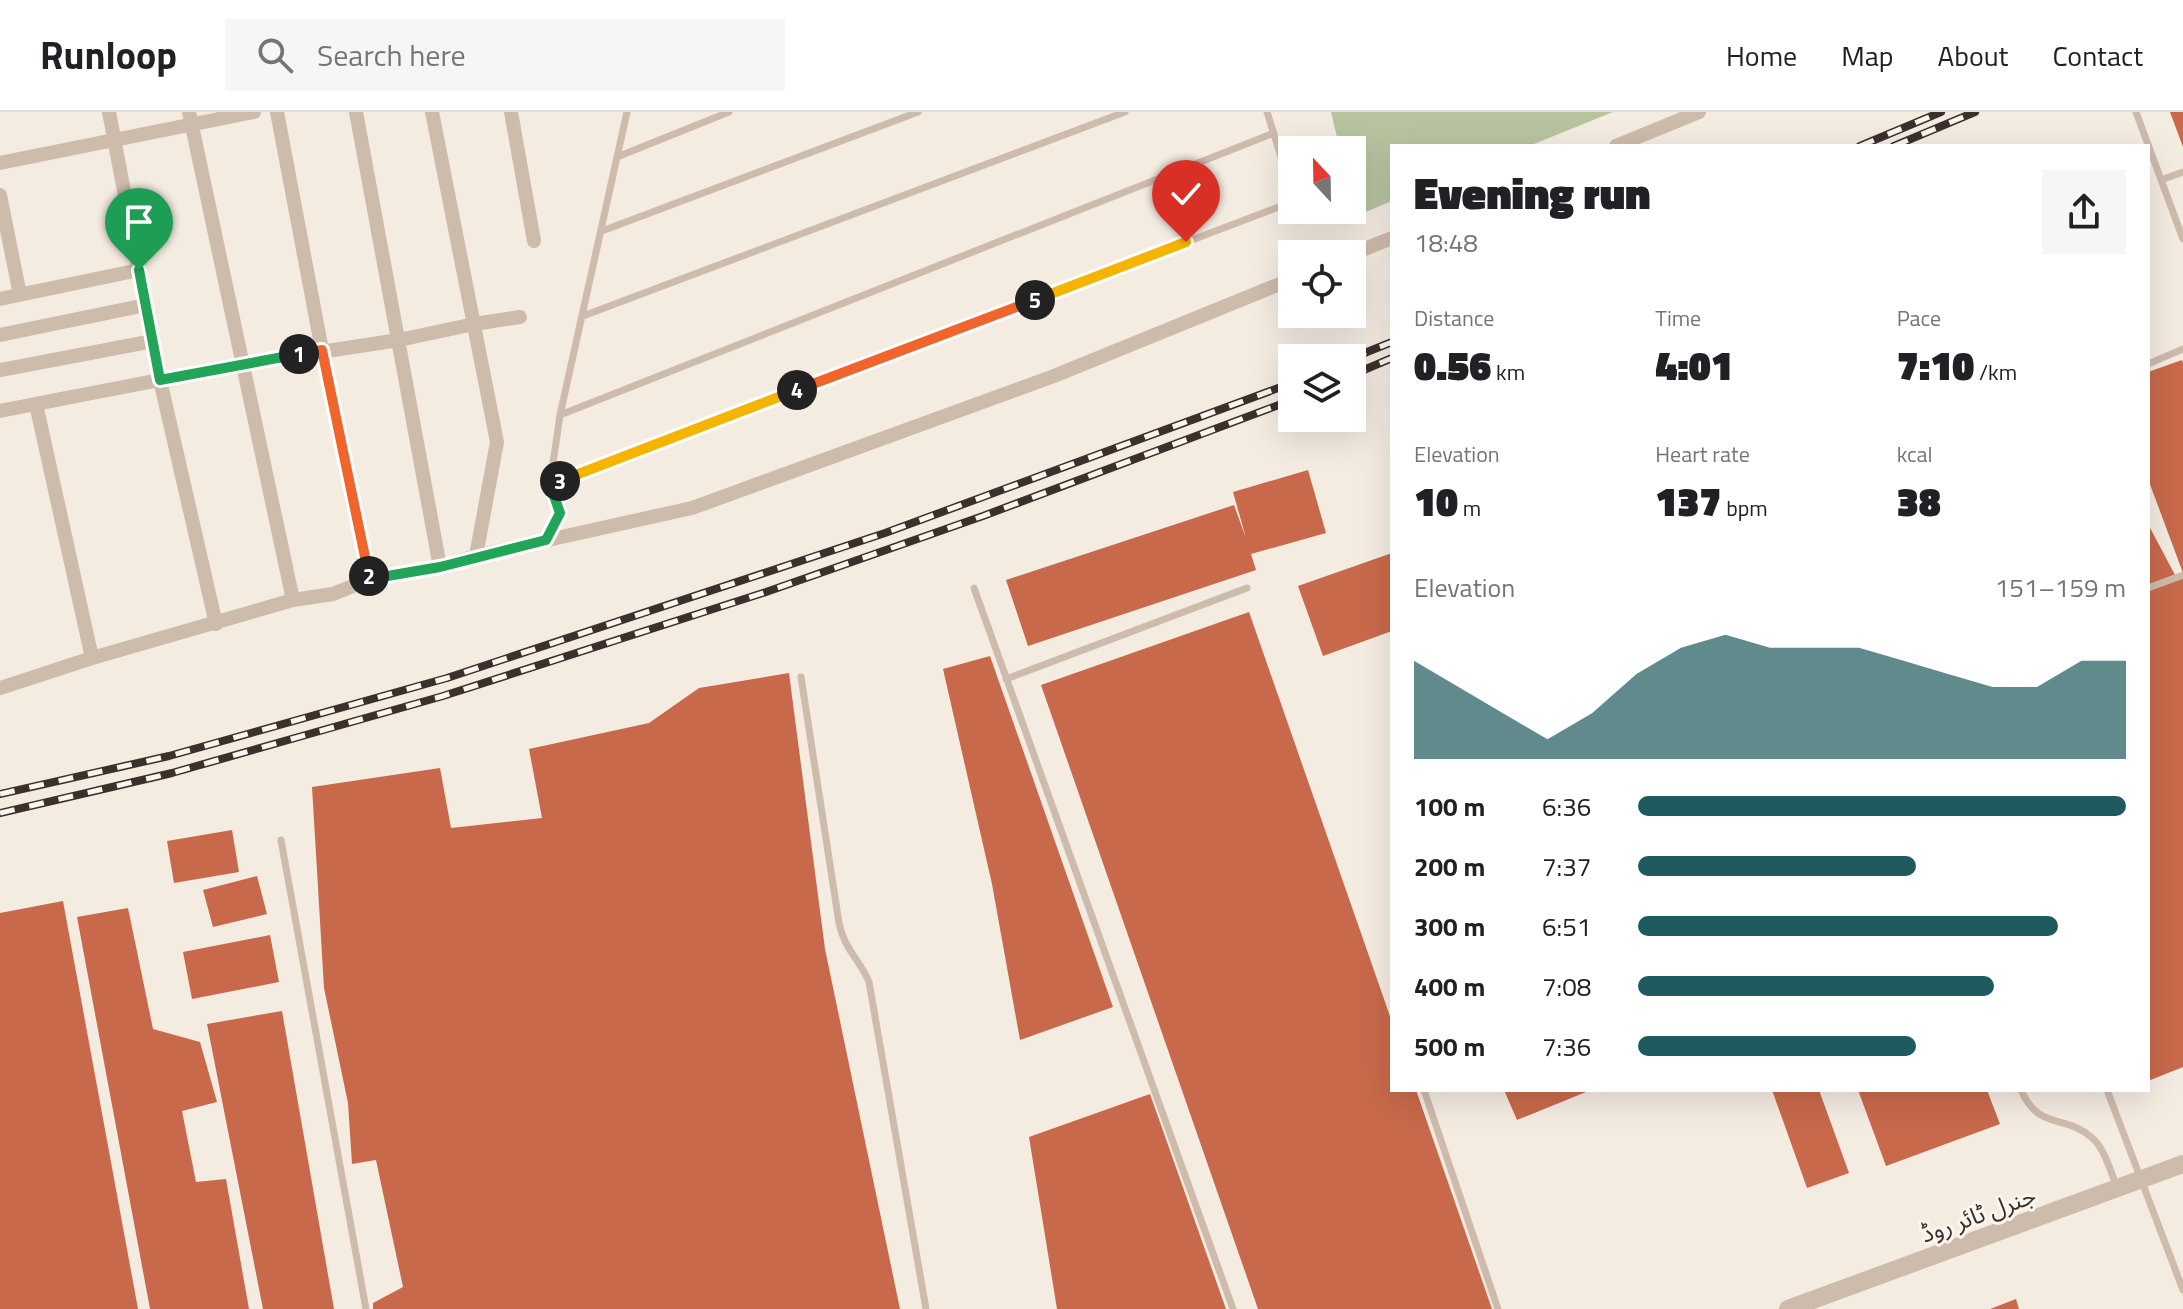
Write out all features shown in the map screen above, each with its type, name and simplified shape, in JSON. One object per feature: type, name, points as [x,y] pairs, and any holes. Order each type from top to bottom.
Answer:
[{"type":"street","points":[[109,112],[160,380],[216,624]]},
{"type":"street","points":[[0,163],[115,140],[190,118],[254,112]]},
{"type":"street","points":[[277,112],[370,579]]},
{"type":"street","points":[[356,112],[440,567]]},
{"type":"street","points":[[432,112],[497,442],[476,556]]},
{"type":"street","points":[[511,112],[534,241]]},
{"type":"street","points":[[1621,144],[1699,112]]},
{"type":"street","points":[[190,118],[293,600]]},
{"type":"street","points":[[0,195],[20,295]]},
{"type":"street","points":[[1366,248],[1390,239]]},
{"type":"street","points":[[0,299],[139,270]]},
{"type":"street","points":[[0,688],[293,600],[333,594],[370,579],[440,567],[476,556],[692,508],[1054,376],[1278,285]]},
{"type":"street","points":[[0,335],[146,305]]},
{"type":"street","points":[[0,411],[242,364],[399,340],[520,317]]},
{"type":"street","points":[[0,370],[153,341]]},
{"type":"street","points":[[36,404],[92,658]]},
{"type":"street","name":"جنرل ٹائر روڈ","points":[[1788,1309],[2183,1164]]},
{"type":"lane","points":[[546,540],[560,513],[550,484],[560,415],[627,112]]},
{"type":"lane","points":[[617,157],[729,112]]},
{"type":"lane","points":[[602,231],[918,112]]},
{"type":"lane","points":[[583,316],[1125,112]]},
{"type":"lane","points":[[1267,112],[1278,146]]},
{"type":"lane","points":[[2136,112],[2148,144]]},
{"type":"lane","points":[[560,415],[1274,133]]},
{"type":"lane","points":[[2150,150],[2183,239]]},
{"type":"lane","points":[[2161,180],[2183,172]]},
{"type":"lane","points":[[550,484],[1278,207]]},
{"type":"lane","points":[[2150,363],[2183,349]]},
{"type":"lane","points":[[2150,587],[2183,575]]},
{"type":"lane","points":[[974,588],[1233,1309]]},
{"type":"lane","points":[[1006,679],[1247,588]]},
{"type":"lane","points":[[801,677],[839,923],[843,941],[869,982],[926,1309]]},
{"type":"lane","points":[[281,840],[366,1309]]},
{"type":"lane","points":[[1425,1092],[1498,1309]]},
{"type":"lane","points":[[2022,1092],[2031,1109],[2039,1116],[2089,1135],[2099,1146],[2118,1189]]},
{"type":"lane","points":[[2108,1092],[2183,1290]]},
{"type":"green space","points":[[1331,112],[1613,112],[1534,144],[1390,144],[1390,202],[1366,212],[1366,136],[1337,136]]},
{"type":"building","points":[[2170,112],[2183,112],[2183,147]]},
{"type":"building","points":[[2182,360],[2183,363],[2183,573],[2150,484],[2150,371]]},
{"type":"building","points":[[1308,470],[1326,533],[1251,554],[1256,570],[1028,646],[1006,580],[1234,505],[1246,538],[1233,492]]},
{"type":"building","points":[[2150,528],[2175,575],[2150,584]]},
{"type":"building","points":[[1390,554],[1390,632],[1323,656],[1298,586]]},
{"type":"building","points":[[2183,578],[2183,1067],[2150,1080],[2150,590]]},
{"type":"building","points":[[1249,612],[1390,1016],[1390,1092],[1417,1092],[1492,1309],[1258,1309],[1041,685]]},
{"type":"building","points":[[990,656],[1113,1007],[1020,1040],[992,884],[943,669]]},
{"type":"building","points":[[789,673],[825,949],[900,1309],[373,1309],[373,1303],[403,1287],[376,1160],[352,1164],[348,1103],[324,988],[312,787],[440,768],[451,828],[542,818],[529,749],[649,723],[699,688]]},
{"type":"building","points":[[232,830],[239,872],[174,883],[167,841]]},
{"type":"building","points":[[257,876],[267,914],[213,927],[203,890]]},
{"type":"building","points":[[63,901],[138,1309],[0,1309],[0,913]]},
{"type":"building","points":[[128,908],[153,1029],[200,1042],[217,1102],[182,1111],[196,1182],[226,1179],[249,1309],[150,1309],[77,917]]},
{"type":"building","points":[[270,935],[279,982],[192,999],[183,952]]},
{"type":"building","points":[[282,1011],[334,1309],[263,1309],[207,1024]]},
{"type":"building","points":[[1505,1092],[1586,1092],[1517,1120]]},
{"type":"building","points":[[1773,1092],[1820,1092],[1849,1173],[1807,1188]]},
{"type":"building","points":[[1859,1092],[1988,1092],[2000,1124],[1886,1166]]},
{"type":"building","points":[[1150,1094],[1226,1309],[1057,1309],[1029,1137]]},
{"type":"building","points":[[2016,1299],[2019,1309],[1990,1309]]},
{"type":"railway","points":[[1865,144],[1941,112]]},
{"type":"railway","points":[[1899,144],[1975,112]]},
{"type":"railway","points":[[1366,352],[1390,343]]},
{"type":"railway","points":[[1366,369],[1390,359]]},
{"type":"railway","points":[[0,794],[169,756],[447,678],[885,533],[1278,388]]},
{"type":"railway","points":[[0,813],[172,773],[443,696],[766,592],[983,516],[1278,405]]},
{"type":"route","points":[[139,270],[160,380],[322,350],[370,579],[440,567],[546,540],[560,513],[550,484],[1186,242]]}]
